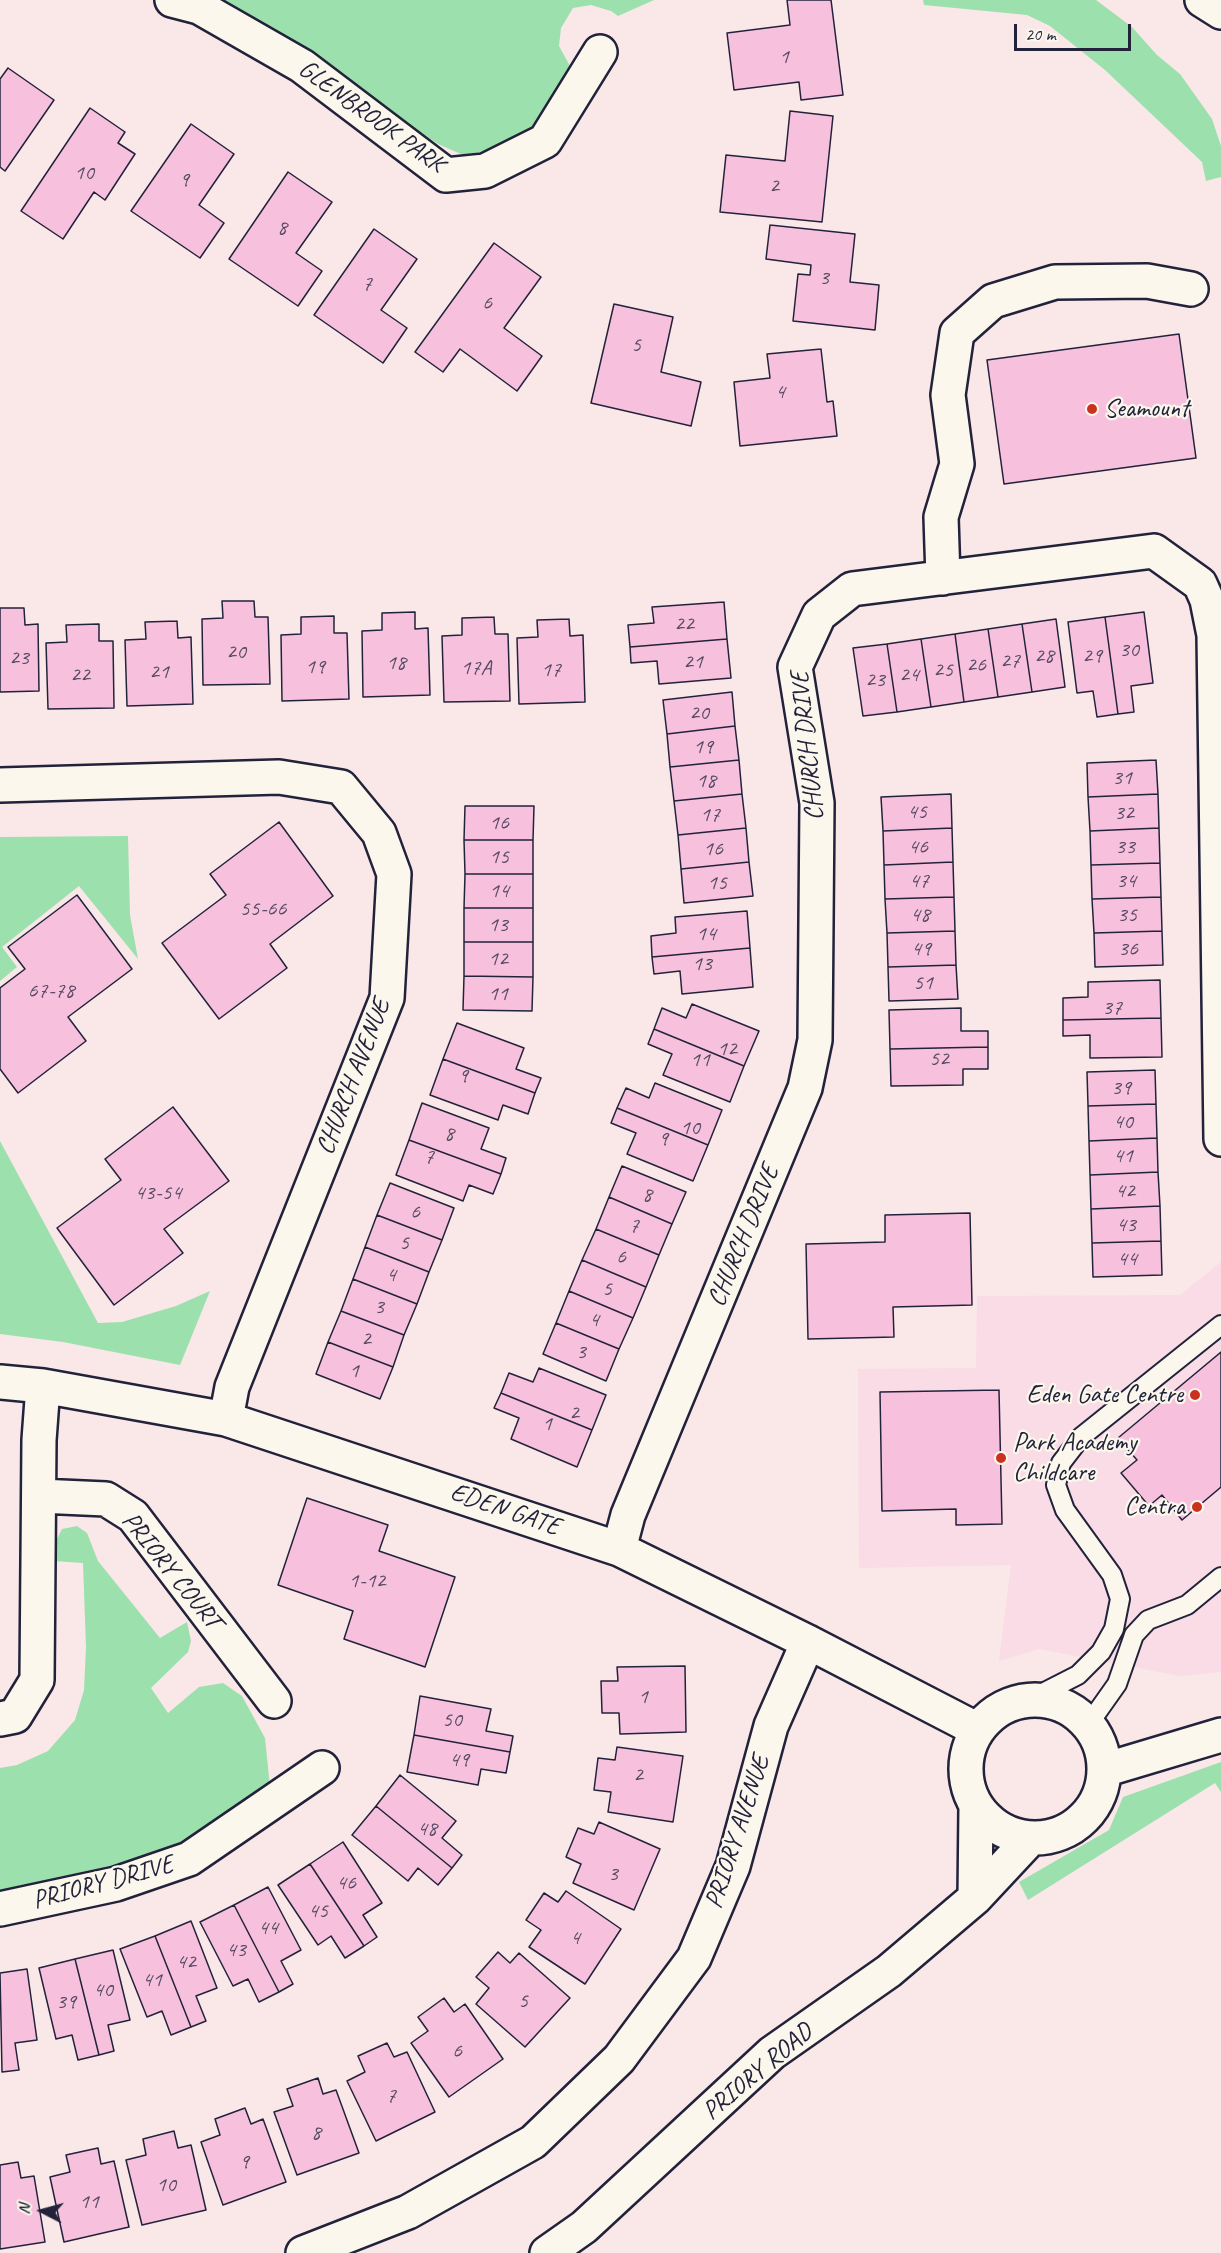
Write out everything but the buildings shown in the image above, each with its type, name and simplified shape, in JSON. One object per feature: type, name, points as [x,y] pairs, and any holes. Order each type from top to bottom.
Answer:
[{"type":"street","name":"GLENBROOK PARK","points":[[172,0],[199,7],[302,66],[446,175],[485,171],[545,141],[600,52]]},
{"type":"street","points":[[1202,0],[1221,12]]},
{"type":"street","points":[[944,578],[941,518],[957,464],[948,395],[957,333],[993,301],[1055,282],[1147,281],[1191,289]]},
{"type":"street","name":"CHURCH DRIVE","points":[[619,1549],[628,1515],[805,1088],[813,1049],[817,804],[795,667],[819,615],[852,590],[1154,551],[1200,584],[1207,600],[1214,635],[1221,1139]]},
{"type":"street","name":"CHURCH AVENUE","points":[[0,785],[279,777],[341,787],[379,833],[394,874],[387,998],[232,1387],[226,1419]]},
{"type":"street","name":"EDEN GATE","points":[[0,1382],[43,1386],[226,1419],[619,1549],[808,1642],[978,1730]]},
{"type":"street","points":[[0,1719],[15,1716],[38,1680],[39,1496],[43,1386]]},
{"type":"street","name":"PRIORY COURT","points":[[39,1496],[106,1499],[133,1516],[274,1701]]},
{"type":"street","name":"PRIORY AVENUE","points":[[303,2253],[408,2212],[533,2142],[619,2059],[694,1958],[733,1866],[771,1726],[808,1642]]},
{"type":"street","points":[[975,1898],[976,1806],[969,1788],[966,1768],[969,1748],[978,1730],[992,1715],[1009,1705],[1029,1700],[1051,1702],[1072,1710],[1088,1725],[1101,1746],[1104,1770],[1100,1792],[1090,1811],[1073,1827],[1053,1836],[1031,1839],[1000,1828],[976,1806]]},
{"type":"street","points":[[1104,1770],[1221,1735]]},
{"type":"street","name":"PRIORY DRIVE","points":[[0,1909],[116,1884],[189,1859],[322,1768]]},
{"type":"street","name":"PRIORY ROAD","points":[[547,2253],[584,2227],[772,2053],[890,1971],[975,1898],[1031,1839]]},
{"type":"lane","points":[[1029,1700],[1078,1675],[1101,1652],[1114,1629],[1120,1599],[1112,1575],[1065,1510],[1056,1485],[1061,1463],[1081,1437],[1221,1324]]},
{"type":"lane","points":[[1088,1725],[1118,1684],[1134,1635],[1148,1620],[1187,1605],[1221,1577]]},
{"type":"shaded area","name":"Eden Gate Centre","points":[[1221,1262],[1221,1672],[1181,1676],[1039,1649],[999,1661],[1011,1565],[859,1568],[858,1369],[976,1368],[977,1296],[1180,1295]]},
{"type":"green space","points":[[219,0],[654,0],[618,16],[611,11],[591,5],[573,8],[561,28],[559,46],[570,66],[533,126],[491,150],[463,155],[438,144]]},
{"type":"green space","points":[[923,0],[1096,0],[1132,27],[1157,55],[1180,74],[1212,119],[1221,146],[1221,177],[1206,181],[1202,162],[1105,70],[1050,26],[1027,15],[924,5]]},
{"type":"green space","points":[[128,836],[130,915],[138,959],[79,886],[2,947],[17,967],[0,981],[0,837]]},
{"type":"green space","points":[[0,1141],[98,1323],[122,1322],[176,1306],[210,1291],[180,1365],[63,1342],[0,1334]]},
{"type":"green space","points":[[77,1526],[87,1533],[98,1561],[160,1638],[187,1622],[191,1641],[188,1652],[151,1688],[168,1713],[199,1687],[223,1683],[242,1696],[265,1738],[270,1787],[197,1838],[113,1871],[0,1899],[0,1768],[17,1765],[48,1751],[75,1720],[84,1690],[86,1647],[83,1563],[54,1561],[54,1545],[62,1529]]},
{"type":"green space","points":[[1221,1762],[1221,1792],[1215,1783],[1028,1900],[1019,1882],[1109,1830],[1123,1797]]},
{"type":"place","name":"Seamount","points":[[1092,409]]},
{"type":"place","name":"Eden Gate Centre","points":[[1195,1395]]},
{"type":"place","name":"Park Academy Childcare","points":[[1001,1458]]},
{"type":"place","name":"Centra","points":[[1197,1507]]}]
